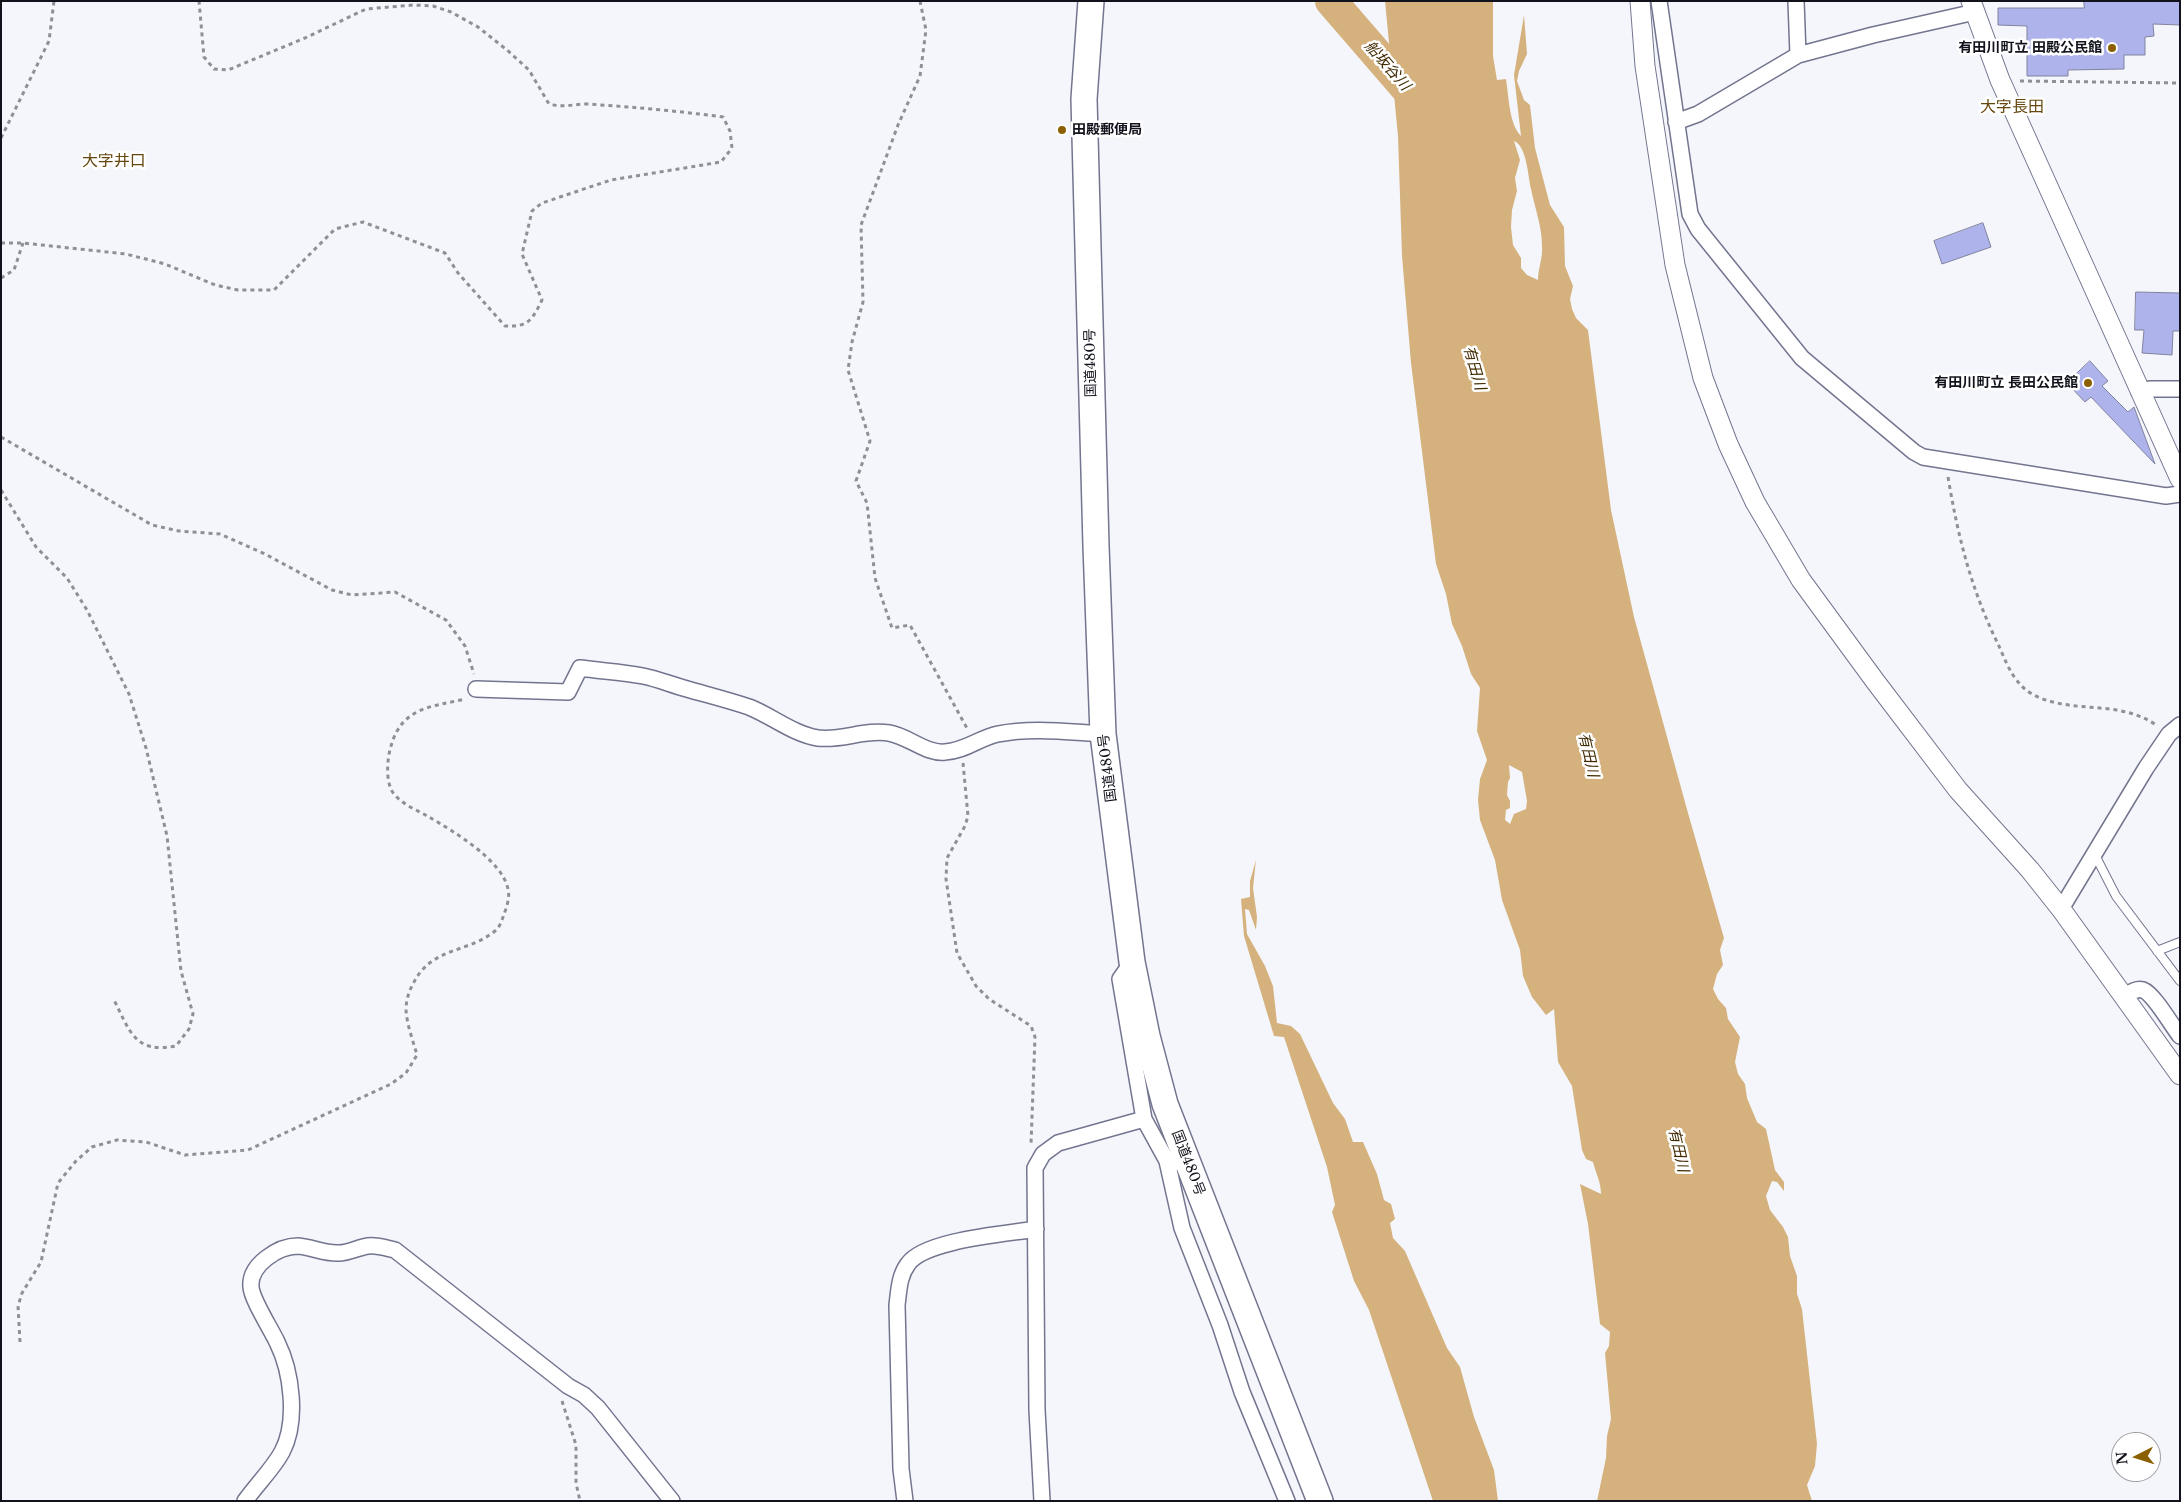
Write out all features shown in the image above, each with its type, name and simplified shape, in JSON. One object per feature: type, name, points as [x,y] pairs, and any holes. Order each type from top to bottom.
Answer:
[{"type":"highway","name":"国道480号","points":[[1091,1],[1084,99],[1103,734],[1132,962],[1147,1036],[1166,1104],[1177,1162],[1320,1501]]},
{"type":"street","points":[[1640,1],[1645,66],[1675,265],[1703,378],[1736,460],[1756,502],[1801,580],[1958,790],[2030,870],[2061,909],[2180,1074]]},
{"type":"street","points":[[1659,1],[1690,214],[1698,229],[1802,358],[1914,452],[1923,457],[2166,496],[2180,494]]},
{"type":"street","points":[[1796,1],[1798,55]]},
{"type":"street","points":[[1676,122],[1698,114],[1798,55],[1973,7],[2000,80],[2139,392],[2180,479]]},
{"type":"street","points":[[2139,392],[2150,389],[2180,389]]},
{"type":"street","points":[[476,690],[568,692],[580,668],[660,680],[753,709],[802,734],[818,738],[839,738],[868,732],[889,733],[943,753],[968,746],[995,734],[1021,730],[1103,734]]},
{"type":"street","points":[[2061,909],[2094,853],[2174,729]]},
{"type":"street","points":[[1132,962],[1120,979],[1144,1119],[1177,1162],[1182,1228],[1220,1325],[1242,1392],[1287,1501]]},
{"type":"street","points":[[2124,996],[2136,990],[2143,990],[2151,996],[2180,1036]]},
{"type":"street","points":[[1042,1501],[1037,1410],[1035,1168],[1043,1154],[1058,1143],[1144,1119]]},
{"type":"street","points":[[905,1501],[901,1470],[898,1304],[900,1280],[908,1263],[934,1246],[1036,1229]]},
{"type":"street","points":[[246,1501],[256,1485],[272,1469],[283,1451],[289,1427],[291,1402],[286,1360],[251,1287],[254,1271],[265,1259],[281,1250],[298,1246],[339,1254],[369,1246],[395,1250],[552,1373],[584,1395],[598,1408],[672,1501]]},
{"type":"lane","points":[[2094,853],[2116,896],[2180,981]]},
{"type":"lane","points":[[2157,951],[2180,942]]},
{"type":"path","points":[[1,138],[49,41],[54,1]]},
{"type":"path","points":[[1,243],[23,243],[126,254],[165,264],[216,285],[238,290],[274,290],[336,229],[363,222],[445,253],[458,273],[505,326],[520,327],[533,318],[542,300],[522,254],[532,211],[542,203],[611,180],[721,162],[732,148],[730,131],[723,117],[690,112],[584,104],[560,108],[549,104],[529,70],[478,27],[451,12],[415,3],[366,9],[306,38],[228,70],[214,70],[204,57],[199,1]]},
{"type":"path","points":[[920,1],[926,30],[920,76],[898,125],[860,226],[863,302],[852,342],[848,370],[870,441],[856,481],[867,502],[875,578],[892,628],[910,625],[968,746],[968,816],[965,826],[947,858],[946,879],[957,953],[976,986],[989,999],[1031,1026],[1035,1037],[1031,1147],[1035,1168]]},
{"type":"path","points":[[2000,80],[2180,83]]},
{"type":"path","points":[[1,278],[14,270],[23,243]]},
{"type":"path","points":[[1,437],[152,524],[179,531],[220,534],[265,554],[332,590],[352,595],[395,592],[446,620],[465,646],[474,673],[476,690],[467,699],[427,707],[406,718],[394,735],[388,755],[389,776],[393,793],[409,807],[430,818],[488,856],[502,875],[509,890],[507,908],[497,930],[479,941],[435,958],[419,973],[408,993],[406,1011],[417,1055],[406,1073],[391,1084],[248,1150],[185,1155],[146,1142],[117,1140],[92,1147],[76,1161],[58,1183],[41,1262],[22,1293],[18,1306],[20,1342]]},
{"type":"path","points":[[1945,461],[1957,532],[1968,573],[1982,613],[2019,684],[2030,692],[2054,703],[2112,708],[2132,713],[2174,729]]},
{"type":"path","points":[[1,490],[36,548],[67,578],[88,610],[129,694],[161,806],[170,858],[183,984],[193,1014],[189,1029],[176,1046],[161,1049],[144,1046],[130,1032],[113,998]]},
{"type":"path","points":[[552,1373],[576,1445],[576,1483],[580,1501]]},
{"type":"water","name":"有田川","points":[[1385,1],[1493,1],[1493,56],[1497,80],[1506,79],[1514,125],[1521,136],[1514,75],[1524,15],[1527,54],[1519,71],[1517,81],[1524,100],[1530,105],[1535,148],[1550,205],[1564,227],[1565,266],[1573,286],[1570,299],[1572,309],[1576,318],[1588,330],[1611,510],[1634,617],[1724,938],[1720,950],[1723,965],[1717,974],[1713,989],[1718,999],[1726,1008],[1728,1019],[1740,1037],[1735,1062],[1738,1074],[1745,1084],[1747,1098],[1757,1122],[1766,1129],[1775,1170],[1784,1182],[1784,1191],[1777,1182],[1772,1181],[1766,1196],[1770,1210],[1788,1237],[1790,1256],[1797,1276],[1797,1294],[1802,1309],[1817,1444],[1815,1466],[1807,1485],[1812,1501],[1597,1501],[1606,1458],[1607,1436],[1611,1419],[1605,1353],[1609,1346],[1610,1332],[1600,1324],[1588,1224],[1580,1184],[1601,1194],[1601,1190],[1593,1162],[1586,1159],[1582,1150],[1572,1086],[1558,1062],[1554,1009],[1546,1015],[1532,997],[1523,976],[1520,950],[1502,900],[1495,860],[1480,820],[1478,800],[1480,779],[1487,760],[1477,731],[1480,688],[1471,674],[1462,646],[1452,624],[1446,594],[1436,564],[1411,363],[1402,256],[1398,136]],"holes":[[[1514,141],[1522,149],[1524,155],[1541,231],[1542,250],[1538,280],[1527,275],[1521,268],[1521,258],[1513,245],[1512,210],[1517,191],[1515,178],[1520,160]],[[1509,765],[1522,772],[1527,801],[1526,809],[1514,814],[1510,824],[1505,820],[1506,810],[1510,808],[1510,801],[1507,795],[1510,778]]]},
{"type":"water","points":[[1256,860],[1253,888],[1257,917],[1256,930],[1249,910],[1245,909],[1247,934],[1265,966],[1273,986],[1277,1023],[1291,1026],[1300,1034],[1333,1103],[1345,1119],[1353,1142],[1363,1142],[1377,1174],[1384,1200],[1391,1204],[1395,1219],[1390,1223],[1393,1238],[1405,1251],[1447,1348],[1460,1367],[1474,1417],[1494,1470],[1498,1501],[1433,1501],[1369,1310],[1354,1281],[1332,1212],[1335,1205],[1327,1167],[1284,1037],[1274,1036],[1244,936],[1241,899],[1250,897],[1250,881]]},
{"type":"building","points":[[2084,1],[2180,1],[2180,25],[2153,24],[2154,36],[2145,37],[2145,55],[2124,55],[2124,69],[2068,70],[2068,76],[2027,76],[2027,26],[1998,25],[1998,8],[2084,8]]},
{"type":"building","points":[[1983,223],[1991,247],[1942,264],[1934,241]]},
{"type":"building","points":[[2136,292],[2180,293],[2180,331],[2173,331],[2172,355],[2142,353],[2144,330],[2135,330]]},
{"type":"building","points":[[2090,361],[2108,381],[2102,386],[2128,412],[2134,407],[2155,464],[2091,397],[2085,402],[2067,383]]},
{"type":"waterway","name":"船坂谷川","points":[[1331,1],[1420,104]]},
{"type":"place","name":"有田川町立 田殿公民館","points":[[2112,48]]},
{"type":"place","name":"田殿郵便局","points":[[1062,130]]},
{"type":"place","name":"有田川町立 長田公民館","points":[[2088,383]]},
{"type":"district","name":"大字長田","points":[[2012,107]]},
{"type":"district","name":"大字井口","points":[[114,161]]}]
